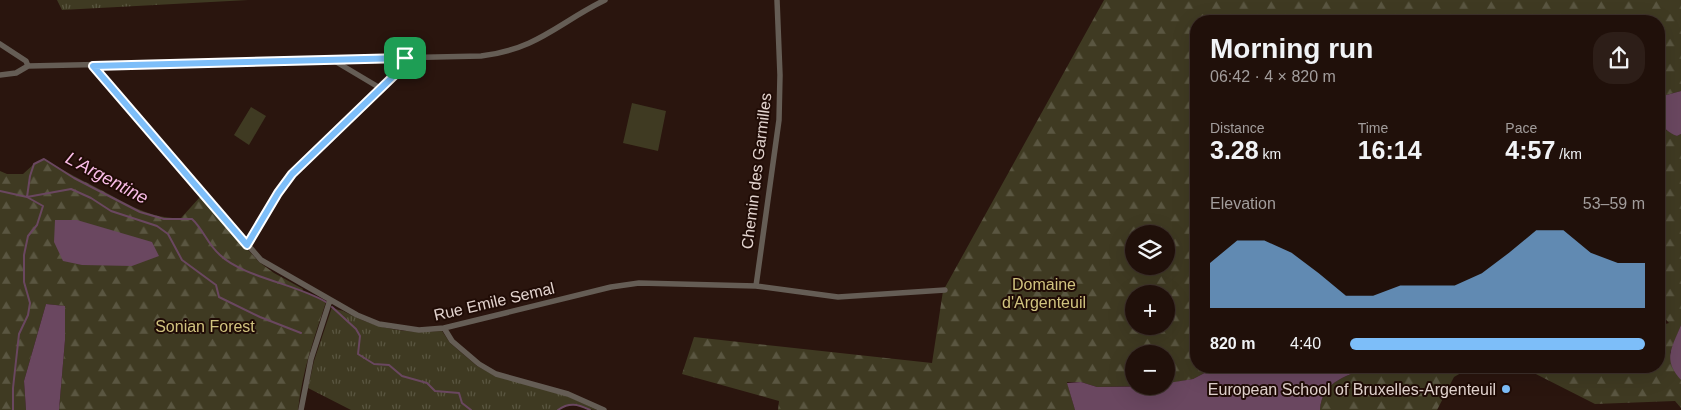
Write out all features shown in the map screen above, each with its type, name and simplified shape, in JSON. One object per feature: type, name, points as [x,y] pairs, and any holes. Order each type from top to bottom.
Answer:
[{"type":"street","points":[[0,75],[16,73],[28,66],[481,56],[515,49],[553,32],[605,0]]},
{"type":"street","name":"Chemin des Garmilles","points":[[756,286],[779,120],[780,75],[777,0]]},
{"type":"street","points":[[0,44],[26,61],[28,66]]},
{"type":"street","points":[[247,245],[278,193],[292,174],[404,66],[405,58]]},
{"type":"street","points":[[333,60],[380,88]]},
{"type":"street","name":"Rue Emile Semal","points":[[93,66],[247,245],[271,267],[330,300],[379,324],[420,330],[444,328],[611,287],[639,283],[756,286],[838,297],[944,290]]},
{"type":"street","points":[[301,410],[311,359],[330,300]]},
{"type":"street","points":[[444,328],[452,341],[479,364],[496,374],[568,394],[604,410]]},
{"type":"green space","points":[[57,0],[248,0],[62,10]]},
{"type":"green space","name":"Domaine d'Argenteuil","points":[[1104,0],[1681,0],[1681,91],[1665,95],[1665,15],[1190,15],[1190,373],[1205,373],[1193,379],[1175,382],[1175,345],[1125,345],[1125,386],[1097,387],[1081,382],[1067,382],[1075,410],[778,410],[779,401],[682,374],[694,337],[932,363],[943,291]]},
{"type":"green space","points":[[632,103],[666,111],[658,151],[623,143]]},
{"type":"green space","points":[[251,107],[266,116],[249,145],[234,135]]},
{"type":"green space","points":[[1665,129],[1677,136],[1681,134],[1681,325],[1670,353],[1681,380],[1681,408],[1675,401],[1595,404],[1534,373],[1665,373],[1665,324],[1669,323],[1665,319]]},
{"type":"green space","name":"Sonian Forest","points":[[44,159],[133,207],[151,214],[181,218],[200,197],[259,262],[274,273],[303,289],[302,291],[326,302],[305,369],[298,410],[59,410],[65,340],[65,306],[46,304],[24,381],[26,410],[0,410],[0,171],[7,174],[23,174],[34,164]]},
{"type":"green space","points":[[332,307],[369,323],[392,329],[416,332],[442,331],[450,343],[477,366],[495,376],[567,396],[597,410],[569,405],[558,410],[351,410],[308,388],[314,361]]},
{"type":"green space","points":[[1354,373],[1461,373],[1454,377],[1437,410],[1320,410],[1322,400],[1331,385]]},
{"type":"shaded area","points":[[1681,91],[1681,134],[1677,136],[1665,128],[1665,95]]},
{"type":"shaded area","points":[[55,220],[77,220],[152,242],[159,256],[132,266],[82,265],[63,261],[54,242]]},
{"type":"shaded area","points":[[46,304],[65,306],[65,340],[59,410],[26,410],[24,381]]},
{"type":"shaded area","points":[[1681,325],[1681,380],[1672,366],[1670,353]]},
{"type":"shaded area","points":[[1205,373],[1354,373],[1331,385],[1322,400],[1320,410],[1075,410],[1067,383],[1081,382],[1097,387],[1125,387],[1125,395],[1175,395],[1175,382],[1193,379]]},
{"type":"waterway","name":"L'Argentine","points":[[13,410],[13,388],[19,334],[28,315],[30,303],[24,282],[24,255],[28,236],[37,225],[43,206],[27,197],[34,164],[44,159],[74,178],[140,212],[164,219],[192,219],[216,251],[230,263],[326,302]]},
{"type":"waterway","name":"L'Argentine","points":[[0,191],[27,197],[71,189],[91,198],[111,211],[157,226],[168,234],[182,260],[216,285],[219,297],[260,317],[301,333]]},
{"type":"waterway","name":"L'Argentine","points":[[332,307],[356,329],[360,336],[358,354],[374,364],[389,365],[402,376],[427,383],[435,391],[459,393],[462,403],[471,410]]},
{"type":"waterway","name":"L'Argentine","points":[[558,410],[574,405],[590,410]]},
{"type":"place","name":"European School of Bruxelles-Argenteuil","points":[[1506,389]]},
{"type":"route","points":[[405,58],[404,66],[292,174],[278,193],[247,245],[93,66],[354,59],[405,58]]}]
